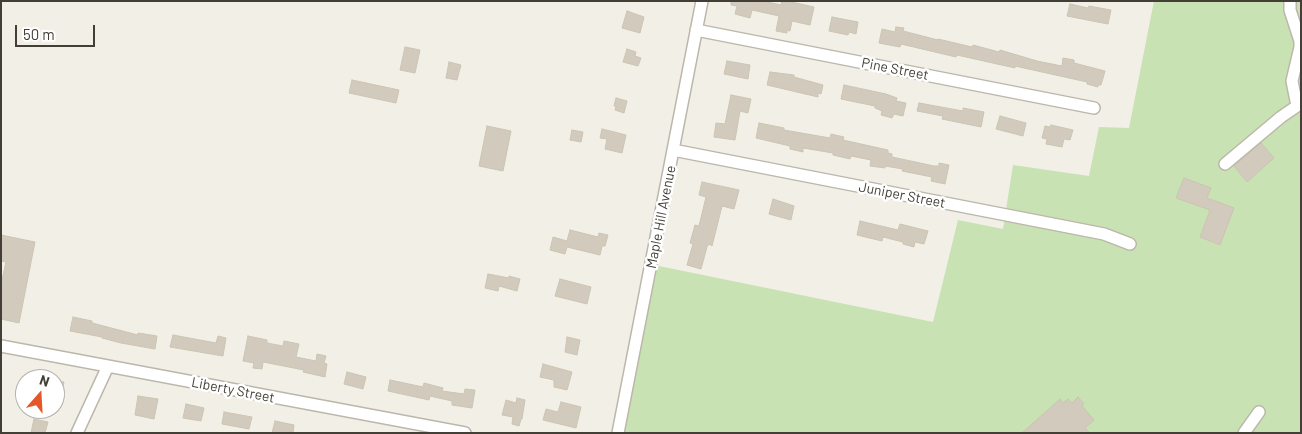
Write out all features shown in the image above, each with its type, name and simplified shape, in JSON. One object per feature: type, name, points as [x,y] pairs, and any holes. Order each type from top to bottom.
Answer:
[{"type":"street","name":"Maple Hill Avenue","points":[[618,433],[702,1]]},
{"type":"street","points":[[1225,164],[1297,106],[1292,80],[1300,41],[1290,10],[1290,1]]},
{"type":"street","name":"Pine Street","points":[[696,30],[1094,108]]},
{"type":"street","name":"Juniper Street","points":[[674,150],[1104,234],[1130,244]]},
{"type":"street","name":"Liberty Street","points":[[1,346],[465,433]]},
{"type":"street","points":[[77,433],[108,366]]},
{"type":"street","points":[[1244,433],[1259,412]]},
{"type":"green space","points":[[1154,1],[1301,1],[1301,433],[618,433],[654,265],[933,322],[958,220],[1003,229],[1013,165],[1089,176],[1099,127],[1129,128]]},
{"type":"building","points":[[731,1],[763,1],[781,5],[782,1],[787,1],[814,7],[810,25],[792,21],[790,31],[787,30],[787,33],[776,31],[779,16],[752,10],[750,18],[735,14],[737,6],[731,5]]},
{"type":"building","points":[[1070,4],[1111,10],[1108,24],[1067,16]]},
{"type":"building","points":[[627,11],[644,17],[640,33],[622,28]]},
{"type":"building","points":[[832,17],[858,22],[856,34],[849,32],[848,35],[829,31]]},
{"type":"building","points":[[896,27],[904,28],[903,31],[938,40],[972,47],[973,45],[999,52],[1000,50],[1062,66],[1063,58],[1074,60],[1074,63],[1105,71],[1101,85],[1098,85],[1098,87],[1087,84],[1087,82],[1015,66],[1015,68],[957,55],[956,57],[901,44],[900,47],[879,43],[882,29],[895,32]]},
{"type":"building","points":[[405,47],[420,50],[415,73],[400,70]]},
{"type":"building","points":[[627,49],[636,52],[635,56],[641,58],[638,66],[623,62]]},
{"type":"building","points":[[727,61],[750,65],[748,79],[724,74]]},
{"type":"building","points":[[449,62],[461,65],[457,80],[446,78]]},
{"type":"building","points":[[770,72],[794,75],[794,77],[823,85],[821,94],[818,93],[818,97],[767,85]]},
{"type":"building","points":[[352,80],[399,90],[396,103],[349,93]]},
{"type":"building","points":[[844,85],[897,98],[896,101],[906,103],[903,116],[894,114],[892,118],[881,115],[882,111],[875,108],[875,106],[841,99]]},
{"type":"building","points":[[731,95],[751,99],[748,113],[740,111],[735,140],[714,137],[716,123],[725,124]]},
{"type":"building","points":[[616,98],[627,101],[624,113],[615,110]]},
{"type":"building","points":[[919,103],[963,111],[963,108],[984,112],[981,127],[942,119],[943,116],[917,111]]},
{"type":"building","points":[[1000,116],[1026,123],[1023,136],[996,129]]},
{"type":"building","points":[[759,123],[784,128],[784,130],[830,138],[831,134],[844,137],[843,140],[888,150],[892,157],[934,166],[939,166],[939,163],[949,165],[945,184],[931,181],[932,177],[902,171],[903,169],[870,166],[871,160],[851,156],[850,159],[833,155],[833,153],[803,148],[803,152],[790,149],[790,146],[756,138]]},
{"type":"building","points":[[1051,125],[1073,130],[1070,140],[1064,139],[1062,147],[1046,144],[1047,139],[1042,138],[1045,126],[1050,127]]},
{"type":"building","points":[[487,126],[511,131],[503,171],[479,166]]},
{"type":"building","points":[[602,129],[626,135],[622,153],[605,149],[607,139],[600,138]]},
{"type":"building","points":[[572,130],[583,132],[581,142],[570,140]]},
{"type":"building","points":[[1261,143],[1274,158],[1247,182],[1234,166]]},
{"type":"building","points":[[1184,178],[1211,188],[1207,198],[1234,208],[1220,245],[1200,237],[1210,210],[1176,198]]},
{"type":"building","points":[[702,182],[739,190],[734,209],[722,206],[712,246],[709,244],[707,247],[701,269],[687,265],[693,244],[690,243],[695,225],[699,226],[706,197],[699,195]]},
{"type":"building","points":[[773,199],[794,206],[791,220],[769,214]]},
{"type":"building","points":[[860,221],[898,230],[900,224],[928,231],[924,244],[915,242],[914,247],[883,237],[882,241],[857,235]]},
{"type":"building","points":[[570,230],[598,237],[599,233],[608,235],[600,255],[567,247],[565,254],[550,250],[553,237],[567,241]]},
{"type":"building","points":[[1,235],[35,242],[19,323],[1,319],[1,285],[6,262],[1,261]]},
{"type":"building","points":[[488,274],[520,279],[517,291],[499,286],[498,291],[485,288]]},
{"type":"building","points":[[560,279],[591,287],[587,304],[555,296]]},
{"type":"building","points":[[73,317],[138,335],[138,333],[157,336],[155,349],[70,331]]},
{"type":"building","points":[[173,335],[216,343],[218,336],[226,338],[223,356],[170,347]]},
{"type":"building","points":[[248,336],[267,340],[267,343],[283,346],[284,341],[299,344],[296,357],[316,361],[317,354],[326,356],[324,363],[327,364],[325,377],[303,372],[304,370],[263,362],[262,369],[253,368],[254,363],[243,361]]},
{"type":"building","points":[[567,337],[580,340],[577,355],[565,352]]},
{"type":"building","points":[[543,364],[572,372],[567,390],[554,387],[554,380],[540,377]]},
{"type":"building","points":[[347,372],[366,377],[363,389],[344,384]]},
{"type":"building","points":[[390,380],[423,387],[424,383],[443,388],[442,391],[464,394],[465,389],[475,390],[472,408],[452,405],[452,401],[430,396],[429,400],[388,391]]},
{"type":"building","points":[[138,396],[158,399],[154,419],[135,415]]},
{"type":"building","points":[[1078,397],[1084,404],[1082,406],[1094,420],[1085,428],[1090,433],[1022,433],[1060,399],[1063,403],[1068,399],[1072,403]]},
{"type":"building","points":[[517,398],[525,400],[519,426],[512,424],[513,417],[502,415],[506,400],[516,403]]},
{"type":"building","points":[[561,402],[581,407],[576,428],[543,420],[546,409],[558,412]]},
{"type":"building","points":[[186,404],[204,408],[201,421],[183,418]]},
{"type":"building","points":[[224,412],[252,417],[249,429],[222,424]]},
{"type":"building","points":[[34,419],[48,422],[45,433],[31,433]]},
{"type":"building","points":[[275,421],[294,425],[293,433],[272,433]]}]
